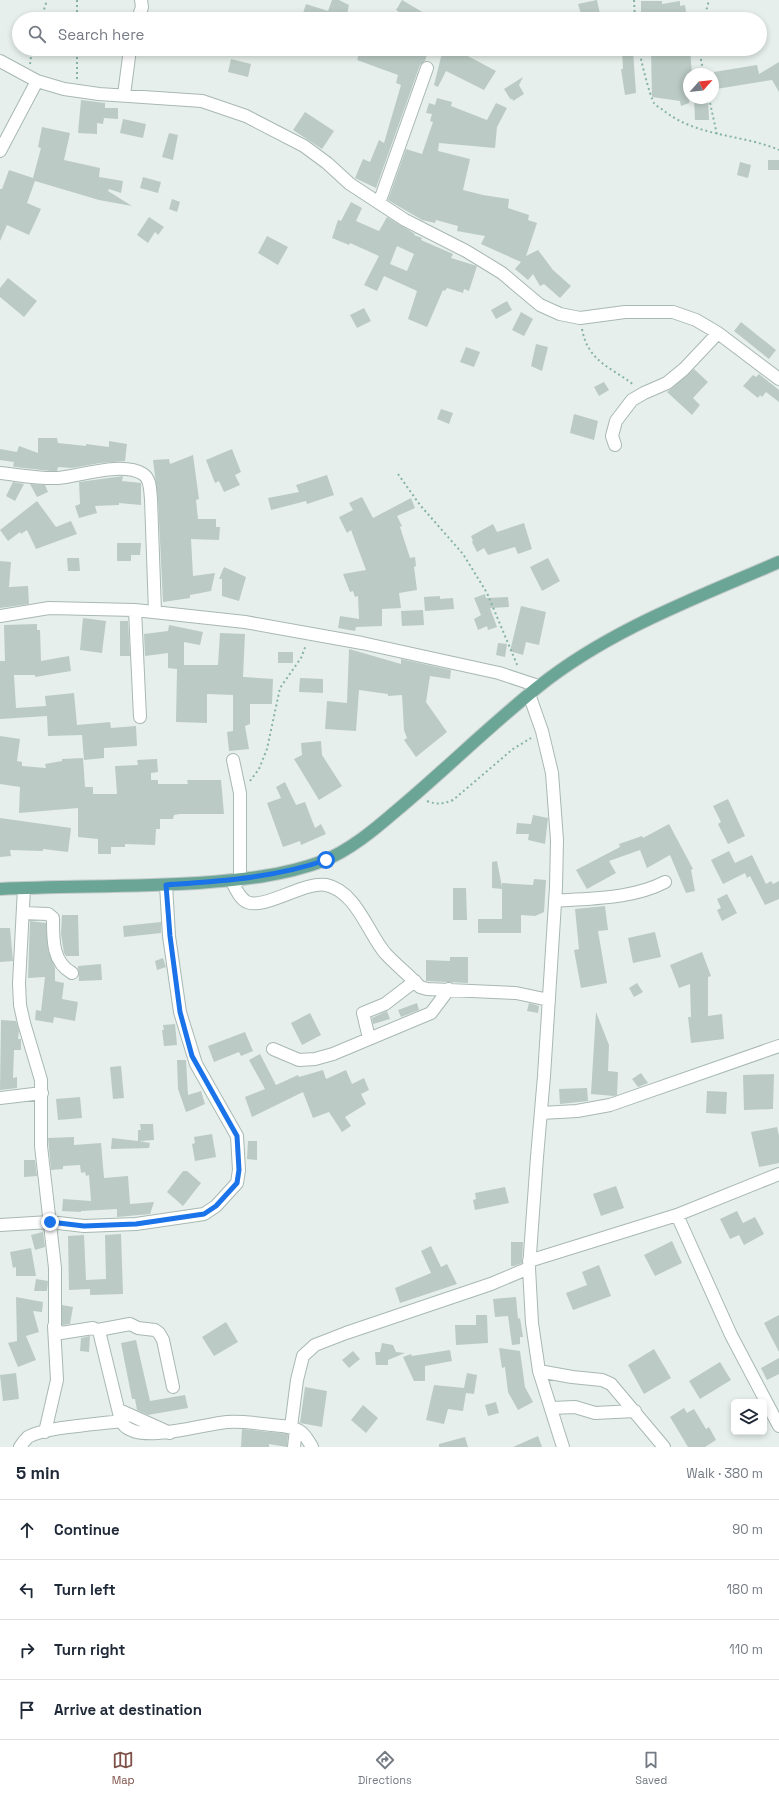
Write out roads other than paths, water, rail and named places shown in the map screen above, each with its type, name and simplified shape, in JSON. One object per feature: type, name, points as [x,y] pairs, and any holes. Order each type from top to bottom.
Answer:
[{"type":"main road","points":[[0,889],[166,885],[235,880],[298,869],[326,860],[364,838],[534,690],[577,657],[629,628],[779,562]]},
{"type":"street","points":[[140,12],[142,7],[141,0]]},
{"type":"street","points":[[124,95],[129,56]]},
{"type":"street","points":[[0,61],[37,81],[77,91],[202,102],[246,116],[304,146],[327,163],[350,184],[405,220],[466,251],[502,273],[540,305],[560,314],[580,318],[625,312],[673,312],[696,320],[718,333],[779,379]]},
{"type":"street","points":[[379,203],[427,68]]},
{"type":"street","points":[[0,151],[37,81]]},
{"type":"street","points":[[615,445],[612,436],[616,421],[632,400],[644,393],[667,384],[684,369],[718,333]]},
{"type":"street","points":[[0,473],[59,478],[106,470],[134,470],[146,476],[150,485],[151,500],[155,612]]},
{"type":"street","points":[[0,616],[49,608],[135,610],[244,622],[362,643],[499,673],[524,681],[534,690],[552,773],[558,840],[556,901],[529,1265],[532,1323],[539,1371],[563,1447]]},
{"type":"street","points":[[135,610],[140,718]]},
{"type":"street","points":[[233,760],[240,793],[235,880],[240,896],[247,902],[258,904],[312,887],[326,885],[341,892],[360,912],[385,953],[420,987],[428,989],[516,993],[549,1000]]},
{"type":"street","points":[[556,901],[627,894],[655,887],[665,882]]},
{"type":"street","points":[[0,1225],[50,1222],[84,1226],[136,1224],[204,1214],[216,1206],[237,1183],[239,1170],[237,1136],[192,1056],[180,1012],[170,936],[166,885]]},
{"type":"street","points":[[24,888],[19,983],[20,1005],[40,1075],[42,1092],[41,1146],[55,1268],[54,1326],[57,1380],[45,1432]]},
{"type":"street","points":[[23,913],[48,914],[53,918],[53,936],[58,959],[63,968],[72,973]]},
{"type":"street","points":[[369,1038],[363,1013],[385,1004],[415,981]]},
{"type":"street","points":[[273,1049],[299,1060],[315,1059],[431,1013],[449,989]]},
{"type":"street","points":[[541,1113],[577,1111],[610,1105],[779,1046]]},
{"type":"street","points":[[0,1098],[42,1092]]},
{"type":"street","points":[[294,1447],[293,1428],[297,1380],[303,1356],[315,1345],[346,1332],[490,1284],[529,1265],[677,1215],[779,1174]]},
{"type":"street","points":[[677,1215],[731,1335],[779,1426]]},
{"type":"street","points":[[54,1326],[57,1331],[61,1333],[87,1328],[95,1328],[98,1330],[130,1324],[138,1328],[155,1330],[159,1333],[163,1340],[173,1387]]},
{"type":"street","points":[[98,1330],[120,1416],[127,1430],[138,1439],[224,1422],[247,1422],[293,1428],[302,1433],[312,1447]]},
{"type":"street","points":[[539,1371],[572,1378],[602,1380],[611,1384],[664,1447]]},
{"type":"street","points":[[551,1408],[575,1407],[595,1413],[635,1411]]},
{"type":"street","points":[[20,1447],[27,1438],[45,1432],[120,1416],[170,1433]]}]
